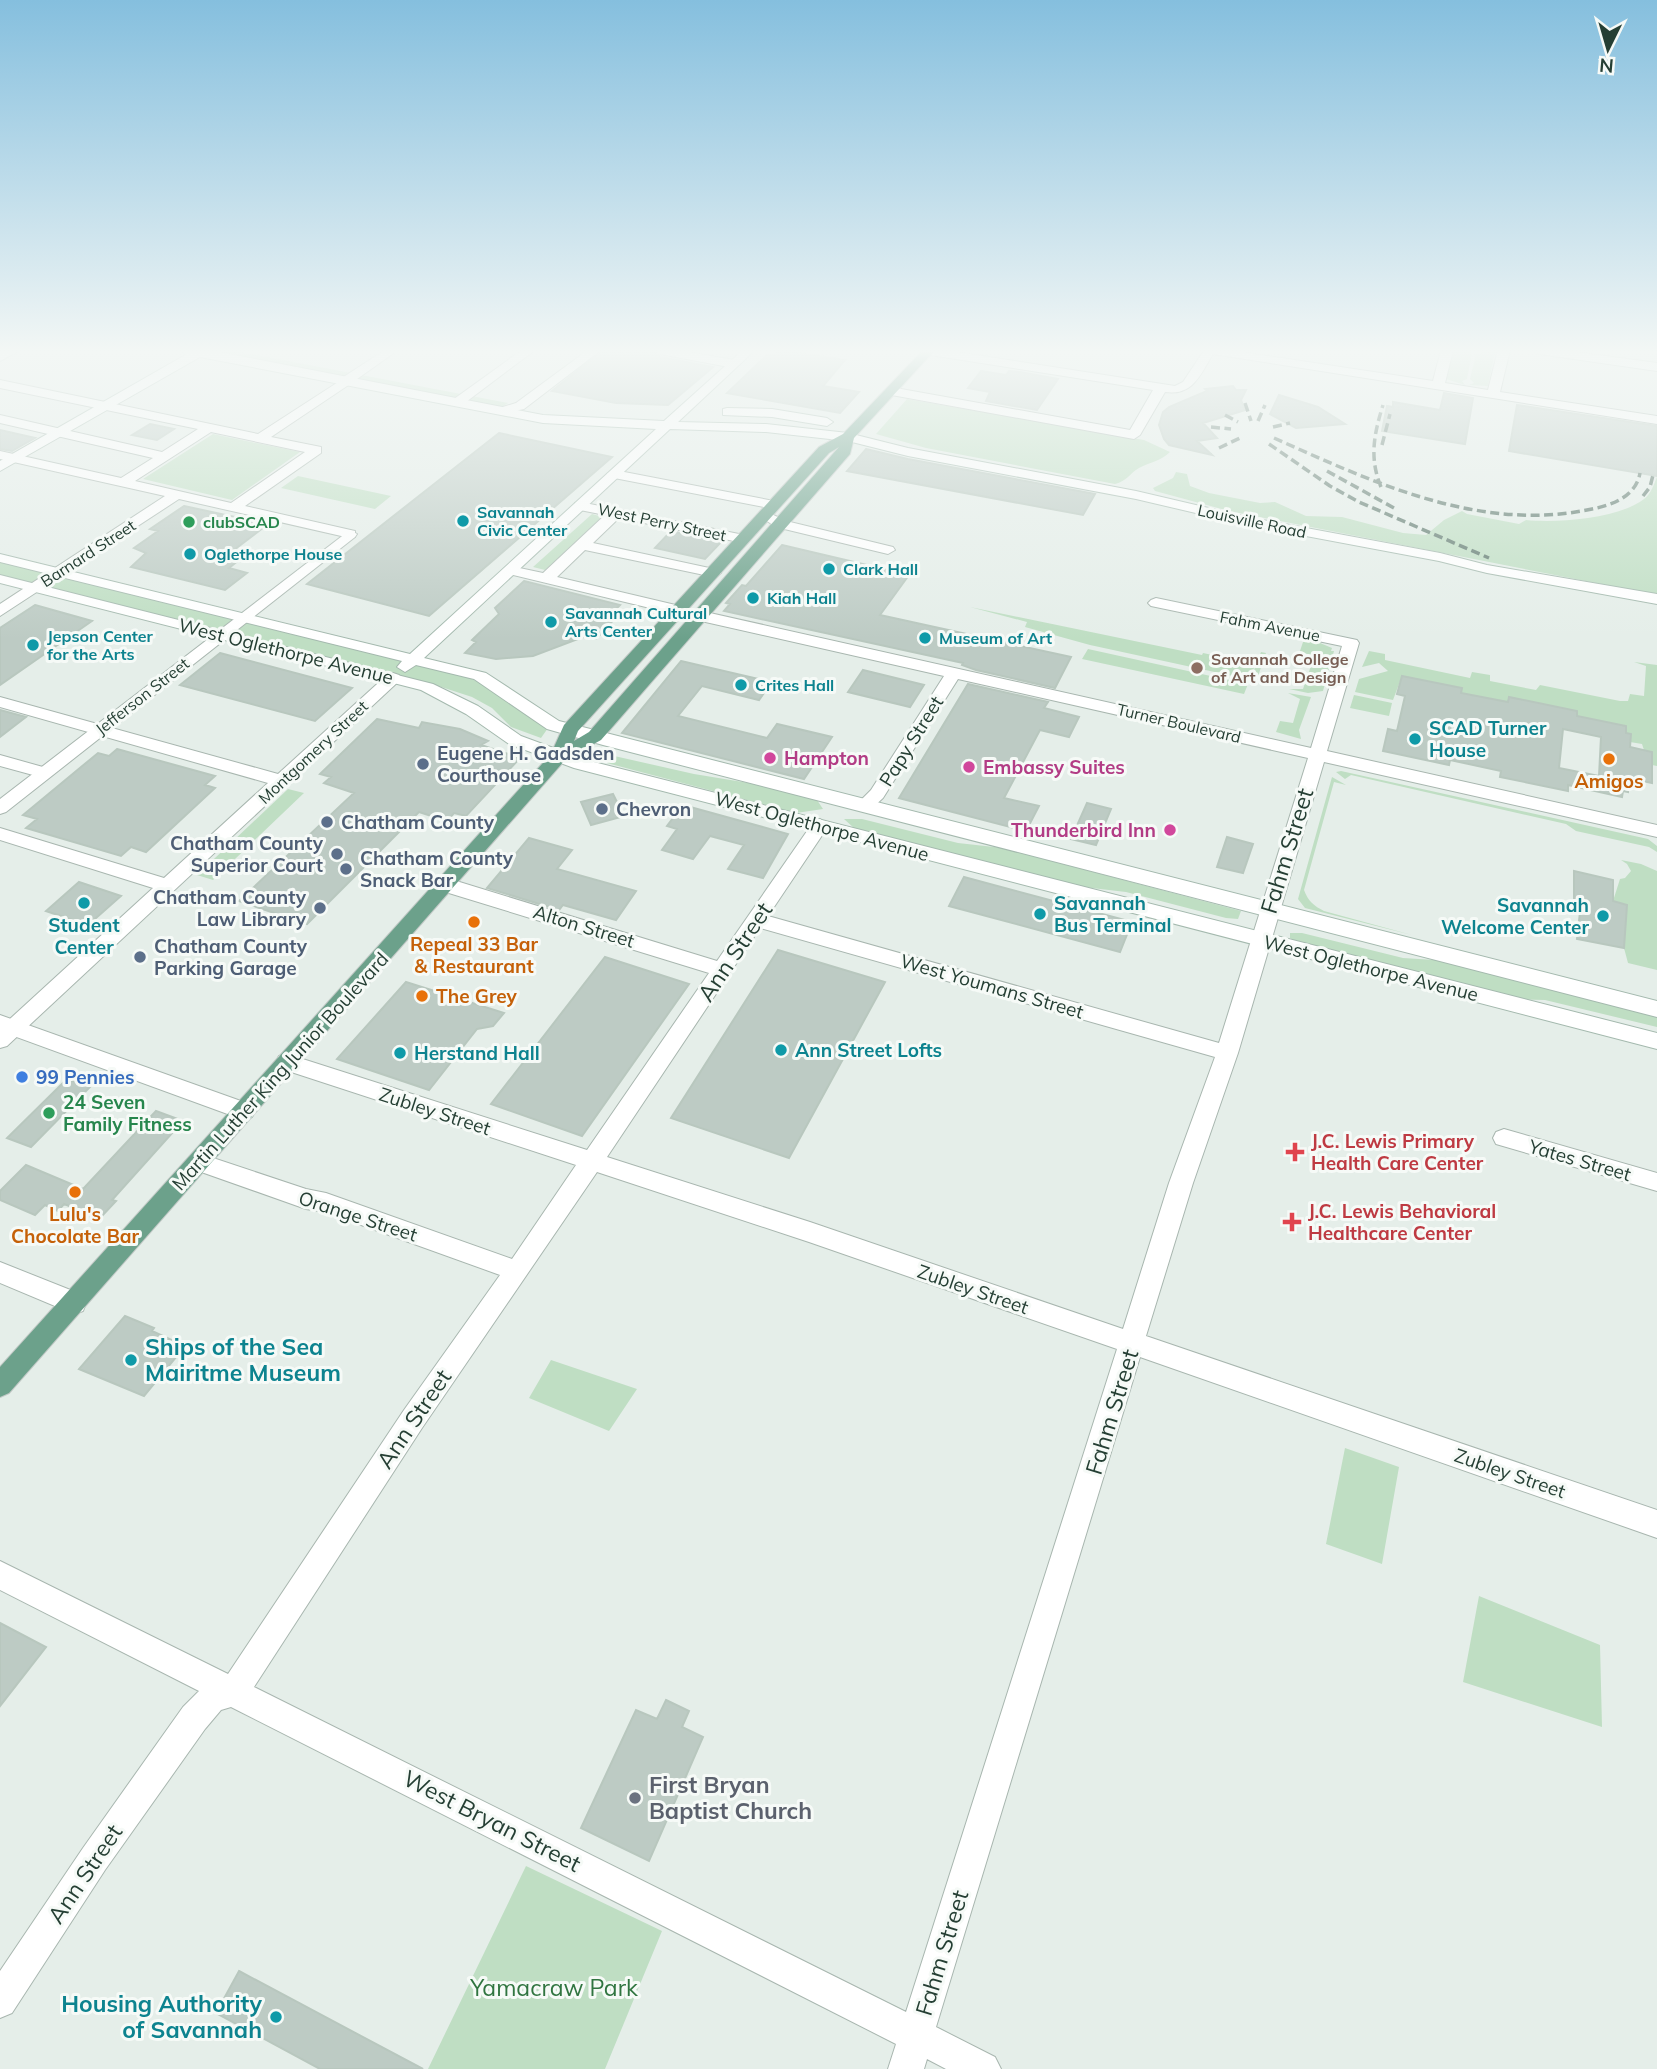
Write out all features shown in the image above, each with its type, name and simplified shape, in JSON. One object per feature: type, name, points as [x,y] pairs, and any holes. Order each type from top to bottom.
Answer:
[{"type":"main road","name":"Martin Luther King Junior Boulevard","points":[[0,1385],[559,756],[570,729],[824,450],[830,447]]},
{"type":"main road","name":"Martin Luther King Junior Boulevard","points":[[559,756],[595,736],[845,451],[846,447]]},
{"type":"street","points":[[0,467],[7,457],[29,447]]},
{"type":"street","points":[[118,447],[165,457]]},
{"type":"street","points":[[123,483],[180,447]]},
{"type":"street","points":[[7,457],[233,508],[316,450],[298,447]]},
{"type":"street","name":"Montgomery Street","points":[[4,1030],[167,886],[580,506],[640,447]]},
{"type":"street","name":"Louisville Road","points":[[886,447],[1136,495],[1247,522],[1440,556],[1487,569],[1657,599]]},
{"type":"street","points":[[614,474],[770,510],[781,524],[888,550]]},
{"type":"street","name":"Barnard Street","points":[[0,611],[176,495]]},
{"type":"street","name":"West Perry Street","points":[[580,506],[744,539]]},
{"type":"street","name":"Jefferson Street","points":[[0,807],[350,534],[233,508]]},
{"type":"street","points":[[547,578],[616,513]]},
{"type":"street","points":[[582,545],[714,573]]},
{"type":"street","name":"West Oglethorpe Avenue","points":[[0,558],[480,676],[541,718],[595,736],[1654,1005]]},
{"type":"street","points":[[510,570],[678,610]]},
{"type":"street","name":"West Oglethorpe Avenue","points":[[0,579],[427,687],[453,699],[515,740],[559,756],[1657,1041]]},
{"type":"street","name":"Fahm Avenue","points":[[1156,603],[1351,643],[1316,754]]},
{"type":"street","name":"Turner Boulevard","points":[[701,616],[1657,831]]},
{"type":"street","name":"Papy Street","points":[[864,806],[877,794],[954,672]]},
{"type":"street","points":[[0,702],[281,781]]},
{"type":"street","name":"Fahm Street","points":[[905,2069],[1181,1183],[1227,1053],[1316,754]]},
{"type":"street","points":[[0,760],[44,773]]},
{"type":"street","points":[[820,825],[835,816],[864,806]]},
{"type":"street","name":"Ann Street","points":[[0,2001],[94,1859],[194,1718],[212,1698],[234,1691],[414,1419],[592,1163],[820,825]]},
{"type":"street","points":[[0,834],[167,886]]},
{"type":"street","name":"Alton Street","points":[[446,885],[723,970]]},
{"type":"street","name":"West Youmans Street","points":[[757,920],[1227,1053]]},
{"type":"street","points":[[4,1030],[244,1111]]},
{"type":"street","name":"Zubley Street","points":[[287,1062],[810,1232],[1657,1524]]},
{"type":"street","name":"Yates Street","points":[[1504,1138],[1657,1182]]},
{"type":"street","name":"Orange Street","points":[[198,1162],[306,1199],[326,1203],[517,1271]]},
{"type":"street","points":[[0,1272],[74,1303]]},
{"type":"street","name":"West Bryan Street","points":[[0,1575],[982,2069]]},
{"type":"green space","points":[[193,447],[274,447],[300,452],[232,500],[143,479]]},
{"type":"green space","points":[[921,447],[1158,447],[1170,452],[1115,484]]},
{"type":"green space","points":[[1176,472],[1187,474],[1190,486],[1209,493],[1260,503],[1275,502],[1306,516],[1342,517],[1403,533],[1426,535],[1444,520],[1462,511],[1519,524],[1526,520],[1570,520],[1619,511],[1644,499],[1657,477],[1657,595],[1229,511],[1155,491],[1153,488],[1173,478]]},
{"type":"green space","points":[[298,476],[391,496],[375,509],[281,488]]},
{"type":"green space","points":[[592,514],[603,517],[545,570],[533,567]]},
{"type":"green space","points":[[0,557],[460,674],[488,686],[548,728],[541,738],[511,727],[492,708],[472,697],[426,682],[0,576]]},
{"type":"green space","points":[[970,607],[1255,664],[1252,675],[1261,652],[1266,653],[1257,679],[1270,684],[1090,645],[1025,627],[1027,622]]},
{"type":"green space","points":[[1313,640],[1334,651],[1323,691],[1308,693],[1289,689],[1303,689],[1314,657],[1300,651],[1303,642]]},
{"type":"green space","points":[[1088,649],[1248,684],[1244,694],[1082,659]]},
{"type":"green space","points":[[1369,651],[1385,654],[1385,660],[1470,678],[1472,672],[1490,675],[1490,681],[1536,690],[1540,685],[1620,701],[1628,701],[1630,694],[1644,696],[1646,666],[1634,662],[1657,665],[1657,766],[1652,765],[1652,752],[1644,750],[1642,744],[1630,742],[1631,734],[1626,733],[1626,726],[1577,716],[1577,711],[1509,697],[1508,702],[1461,693],[1462,688],[1402,676],[1393,700],[1355,692],[1359,679],[1388,671],[1379,663],[1362,667]]},
{"type":"green space","points":[[1288,693],[1311,697],[1299,730],[1301,739],[1276,732],[1280,721],[1293,723],[1300,699]]},
{"type":"green space","points":[[1354,695],[1392,703],[1389,716],[1350,708]]},
{"type":"green space","points":[[601,753],[694,774],[773,787],[817,800],[823,809],[796,813],[603,762],[596,759]]},
{"type":"green space","points":[[1341,771],[1648,839],[1657,846],[1657,852],[1649,847],[1576,831],[1566,824],[1351,775],[1345,779],[1336,772]]},
{"type":"green space","points":[[1332,777],[1346,785],[1334,782],[1304,890],[1306,894],[1312,903],[1324,911],[1412,935],[1305,908],[1298,899]]},
{"type":"green space","points":[[288,789],[304,793],[213,880],[197,875]]},
{"type":"green space","points":[[844,819],[862,819],[958,843],[1003,848],[1241,911],[1238,919],[1226,918],[1126,892],[1083,887],[854,828]]},
{"type":"green space","points":[[1621,860],[1657,871],[1657,970],[1628,963],[1624,948],[1627,905],[1613,901],[1620,879],[1625,878],[1631,871]]},
{"type":"green space","points":[[1290,933],[1302,933],[1403,958],[1435,960],[1657,1017],[1657,1027],[1545,1000],[1509,999],[1303,945],[1290,938]]},
{"type":"green space","points":[[551,1360],[637,1389],[609,1431],[529,1398]]},
{"type":"green space","points":[[1345,1448],[1399,1467],[1382,1564],[1326,1544]]},
{"type":"green space","points":[[1479,1596],[1600,1645],[1602,1727],[1463,1682]]},
{"type":"green space","name":"Yamacraw Park","points":[[526,1866],[662,1931],[605,2069],[428,2069]]},
{"type":"building","points":[[0,447],[20,447],[12,451],[0,449]]},
{"type":"building","name":"Savannah Civic Center","points":[[482,447],[563,447],[612,457],[429,616],[307,584]]},
{"type":"building","points":[[1176,447],[1203,447],[1212,455]]},
{"type":"building","points":[[1510,447],[1657,447],[1657,476],[1509,451]]},
{"type":"building","points":[[866,449],[1095,494],[1083,515],[847,471]]},
{"type":"building","name":"Oglethorpe House","points":[[184,506],[268,524],[230,553],[244,556],[229,568],[247,573],[225,590],[131,567],[146,553],[134,548],[158,531],[150,529]]},
{"type":"building","points":[[671,531],[721,542],[705,559],[655,548]]},
{"type":"building","points":[[782,545],[909,575],[880,615],[1071,657],[1055,688],[976,670],[962,665],[963,663],[724,611],[730,604],[726,603],[742,585],[746,586]]},
{"type":"building","name":"Savannah Cultural Arts Center","points":[[524,581],[620,605],[614,611],[619,614],[596,639],[583,637],[533,656],[496,659],[465,653],[476,642],[472,640],[499,614],[495,608]]},
{"type":"building","name":"Jepson Center for the Arts","points":[[35,605],[92,621],[0,685],[0,628]]},
{"type":"building","points":[[220,653],[352,688],[315,721],[180,685]]},
{"type":"building","name":"Hampton","points":[[681,661],[772,682],[759,700],[702,686],[678,716],[767,738],[777,724],[832,737],[804,779],[622,733]]},
{"type":"building","points":[[863,670],[924,685],[910,707],[848,692]]},
{"type":"building","name":"SCAD Turner House","points":[[1402,676],[1462,688],[1461,693],[1508,702],[1509,697],[1577,711],[1577,716],[1626,726],[1626,733],[1631,734],[1630,747],[1652,752],[1652,783],[1628,778],[1628,792],[1623,791],[1622,797],[1568,785],[1568,791],[1500,777],[1501,771],[1450,760],[1449,765],[1383,751],[1388,729],[1397,731],[1405,696],[1397,694]],"holes":[[[1563,729],[1601,737],[1599,776],[1559,768]]]},
{"type":"building","name":"Embassy Suites","points":[[968,684],[1048,702],[1044,708],[1079,717],[1069,737],[1040,730],[1004,798],[1039,806],[1026,831],[899,798]]},
{"type":"building","points":[[0,710],[26,717],[0,737]]},
{"type":"building","points":[[377,719],[419,728],[422,722],[460,729],[488,741],[481,745],[520,758],[466,816],[454,813],[447,821],[419,812],[307,924],[239,901],[354,793],[324,783],[331,777],[320,774]]},
{"type":"building","points":[[117,749],[215,776],[205,785],[215,788],[146,852],[131,847],[121,856],[26,828],[37,819],[23,815],[98,753],[109,756]]},
{"type":"building","name":"Chevron","points":[[613,794],[624,816],[591,825],[581,802]]},
{"type":"building","points":[[1087,803],[1111,809],[1096,845],[1071,839]]},
{"type":"building","points":[[683,805],[788,834],[763,878],[728,869],[744,845],[710,836],[693,859],[662,850],[677,829],[667,826]]},
{"type":"building","points":[[1227,837],[1253,844],[1243,873],[1217,867]]},
{"type":"building","points":[[529,838],[572,850],[557,869],[636,891],[616,920],[563,905],[559,910],[487,888]]},
{"type":"building","name":"Savannah Welcome Center","points":[[1574,871],[1613,880],[1613,901],[1627,905],[1624,948],[1577,939],[1581,903],[1574,901]]},
{"type":"building","name":"Savannah Bus Terminal","points":[[964,877],[1132,922],[1120,952],[949,906]]},
{"type":"building","name":"Student Center","points":[[79,882],[121,896],[88,925],[46,911]]},
{"type":"building","name":"Ann Street Lofts","points":[[778,950],[885,982],[789,1158],[671,1118]]},
{"type":"building","points":[[605,957],[689,984],[582,1136],[491,1104]]},
{"type":"building","points":[[406,982],[504,1013],[493,1026],[477,1029],[429,1090],[337,1059]]},
{"type":"building","name":"24 Seven Family Fitness","points":[[67,1079],[90,1087],[31,1147],[7,1138]]},
{"type":"building","points":[[156,1111],[183,1121],[112,1200],[116,1201],[100,1218],[64,1204],[58,1211],[45,1205],[35,1215],[0,1200],[0,1191],[26,1165],[83,1189]]},
{"type":"building","name":"Ships of the Sea Mairitme Museum","points":[[125,1316],[154,1328],[152,1331],[174,1341],[170,1345],[182,1350],[144,1396],[79,1369]]},
{"type":"building","points":[[0,1623],[46,1647],[0,1706]]},
{"type":"building","name":"First Bryan Baptist Church","points":[[666,1700],[689,1711],[682,1727],[703,1737],[649,1861],[581,1828],[636,1710],[657,1719]]},
{"type":"building","name":"Housing Authority of Savannah","points":[[239,1971],[423,2069],[320,2069],[216,2013]]},
{"type":"railway","points":[[1273,447],[1330,486],[1359,502],[1489,558]]},
{"type":"railway","points":[[1294,447],[1380,483]]},
{"type":"railway","points":[[1374,447],[1380,483]]},
{"type":"railway","points":[[1327,471],[1394,508]]},
{"type":"railway","points":[[1380,483],[1469,509],[1550,515],[1608,505],[1629,493],[1638,481],[1640,473]]},
{"type":"railway","points":[[1643,496],[1650,487],[1653,475]]},
{"type":"railway","points":[[1380,483],[1381,487]]},
{"type":"place","name":"Savannah Civic Center","points":[[463,521]]},
{"type":"place","name":"clubSCAD","points":[[189,522]]},
{"type":"place","name":"Oglethorpe House","points":[[190,554]]},
{"type":"place","name":"Clark Hall","points":[[829,569]]},
{"type":"place","name":"Kiah Hall","points":[[753,598]]},
{"type":"place","name":"Savannah Cultural Arts Center","points":[[551,622]]},
{"type":"place","name":"Museum of Art","points":[[925,638]]},
{"type":"place","name":"Jepson Center for the Arts","points":[[33,645]]},
{"type":"place","name":"Savannah College of Art and Design","points":[[1197,668]]},
{"type":"place","name":"Crites Hall","points":[[741,685]]},
{"type":"place","name":"SCAD Turner House","points":[[1415,739]]},
{"type":"place","name":"Hampton","points":[[770,758]]},
{"type":"place","name":"Amigos","points":[[1609,759]]},
{"type":"place","name":"Eugene H. Gadsden Courthouse","points":[[423,764]]},
{"type":"place","name":"Embassy Suites","points":[[969,767]]},
{"type":"place","name":"Chevron","points":[[602,809]]},
{"type":"place","name":"Chatham County","points":[[327,822]]},
{"type":"place","name":"Thunderbird Inn","points":[[1170,830]]},
{"type":"place","name":"Chatham County Superior Court","points":[[337,854]]},
{"type":"place","name":"Chatham County Snack Bar","points":[[346,869]]},
{"type":"place","name":"Student Center","points":[[84,903]]},
{"type":"place","name":"Chatham County Law Library","points":[[320,908]]},
{"type":"place","name":"Savannah Bus Terminal","points":[[1040,914]]},
{"type":"place","name":"Savannah Welcome Center","points":[[1603,916]]},
{"type":"place","name":"Repeal 33 Bar & Restaurant","points":[[474,922]]},
{"type":"place","name":"Chatham County Parking Garage","points":[[140,957]]},
{"type":"place","name":"The Grey","points":[[422,996]]},
{"type":"place","name":"Ann Street Lofts","points":[[781,1050]]},
{"type":"place","name":"Herstand Hall","points":[[400,1053]]},
{"type":"place","name":"99 Pennies","points":[[22,1077]]},
{"type":"place","name":"24 Seven Family Fitness","points":[[49,1113]]},
{"type":"place","name":"J.C. Lewis Primary Health Care Center","points":[[1295,1152]]},
{"type":"place","name":"Lulu's Chocolate Bar","points":[[75,1192]]},
{"type":"place","name":"J.C. Lewis Behavioral Healthcare Center","points":[[1292,1222]]},
{"type":"place","name":"Ships of the Sea Mairitme Museum","points":[[131,1360]]},
{"type":"place","name":"First Bryan Baptist Church","points":[[635,1798]]},
{"type":"place","name":"Housing Authority of Savannah","points":[[276,2017]]}]
